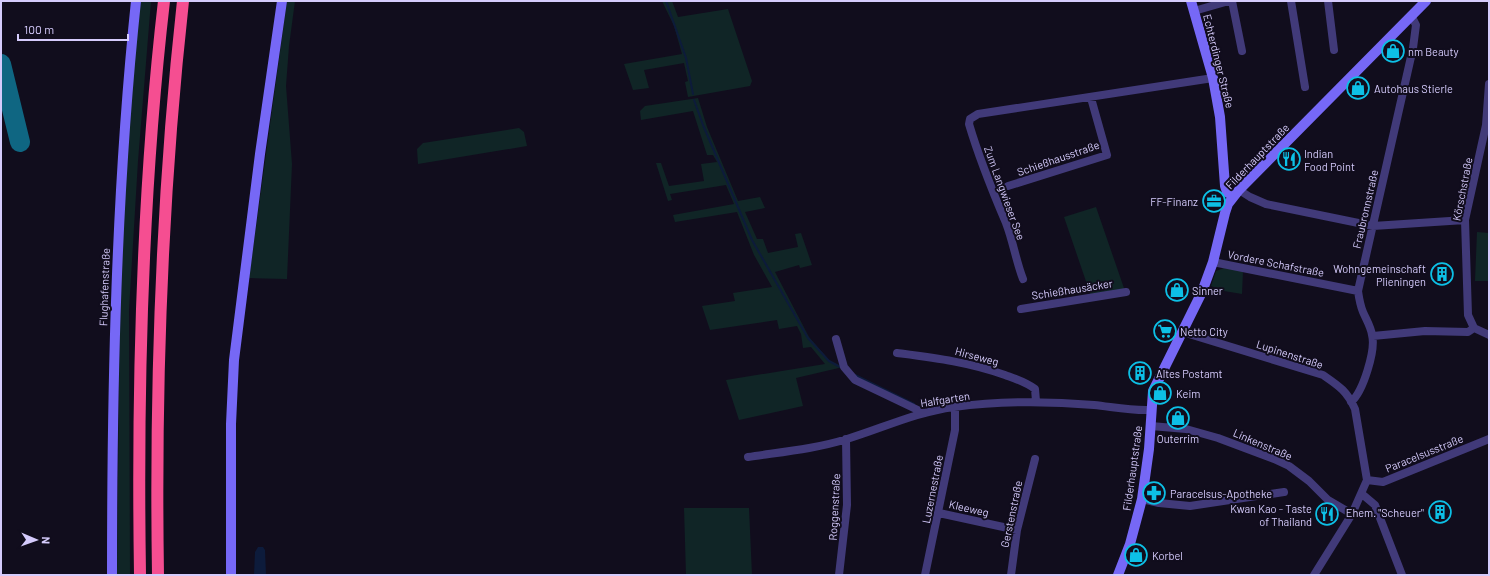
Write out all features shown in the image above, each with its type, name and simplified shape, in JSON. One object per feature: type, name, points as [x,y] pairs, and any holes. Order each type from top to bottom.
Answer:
[{"type":"highway","points":[[140,575],[139,488],[143,312],[150,162],[164,1]]},
{"type":"highway","points":[[158,575],[158,431],[162,280],[170,142],[183,1]]},
{"type":"main road","name":"Flughafenstraße","points":[[112,575],[113,419],[117,255],[124,134],[136,1]]},
{"type":"main road","points":[[231,575],[231,424],[234,360],[256,184],[282,1]]},
{"type":"main road","name":"Filderhauptstraße","points":[[1118,575],[1125,560],[1142,499],[1151,426],[1151,399],[1157,380],[1202,292],[1213,262],[1225,213],[1236,193],[1412,17],[1426,1]]},
{"type":"main road","name":"Echterdinger Straße","points":[[1192,6],[1213,78],[1220,117],[1225,186],[1227,192],[1236,193]]},
{"type":"main road","points":[[1125,560],[1128,575]]},
{"type":"street","points":[[1192,6],[1230,1],[1242,51]]},
{"type":"street","points":[[1291,1],[1305,87]]},
{"type":"street","points":[[1328,1],[1334,50]]},
{"type":"street","name":"Fraubronnstraße","points":[[1373,336],[1362,310],[1358,290],[1413,48],[1416,25],[1412,17]]},
{"type":"street","points":[[1091,98],[1213,78]]},
{"type":"street","name":"Körschstraße","points":[[1474,328],[1468,315],[1465,220],[1486,125],[1489,84]]},
{"type":"street","name":"Zum Langwieser See","points":[[1023,279],[1008,229],[986,177],[973,138],[969,124],[970,119],[974,115],[1091,98]]},
{"type":"street","name":"Schießhausstraße","points":[[1008,186],[1107,155],[1091,98]]},
{"type":"street","points":[[1236,193],[1266,204],[1372,226],[1465,220]]},
{"type":"street","name":"Vordere Schafstraße","points":[[1213,262],[1358,290]]},
{"type":"street","name":"Schießhausäcker","points":[[1021,309],[1126,292]]},
{"type":"street","points":[[1352,402],[1358,397],[1361,389],[1371,353],[1373,336],[1425,331],[1468,332],[1474,328],[1489,335]]},
{"type":"street","name":"Lupinenstraße","points":[[1183,330],[1189,334],[1323,375],[1341,387],[1352,402],[1355,409],[1367,480]]},
{"type":"street","points":[[836,339],[844,367],[854,380],[922,412]]},
{"type":"street","name":"Hirseweg","points":[[897,354],[953,360],[994,371],[1027,383],[1035,389],[1036,401]]},
{"type":"street","name":"Halfgarten","points":[[748,457],[846,440],[922,412],[955,407],[1036,401],[1094,405],[1128,410],[1151,410]]},
{"type":"street","name":"Luzernestraße","points":[[925,575],[955,430],[955,407]]},
{"type":"street","name":"Linkenstraße","points":[[1151,426],[1186,429],[1218,438],[1274,459],[1289,466],[1309,481],[1328,500],[1352,514]]},
{"type":"street","name":"Paracelsusstraße","points":[[1367,480],[1382,482],[1489,439]]},
{"type":"street","name":"Roggenstraße","points":[[840,575],[847,505],[846,440]]},
{"type":"street","name":"Gerstenstraße","points":[[1011,575],[1017,530],[1035,459]]},
{"type":"street","points":[[1314,575],[1352,514],[1367,480]]},
{"type":"street","points":[[1142,499],[1159,503],[1190,506],[1284,492]]},
{"type":"street","points":[[1362,494],[1375,505],[1402,575]]},
{"type":"street","name":"Kleeweg","points":[[939,513],[1017,530]]},
{"type":"green space","points":[[140,1],[151,1],[138,161],[129,310],[130,575],[117,575],[120,282],[130,107]]},
{"type":"green space","points":[[287,1],[295,1],[289,46],[286,86],[292,164],[287,279],[249,278]]},
{"type":"green space","points":[[662,1],[672,1],[678,17],[728,9],[752,81],[750,86],[688,97],[685,82],[688,81],[684,63],[644,70],[649,88],[633,90],[624,64],[682,54],[674,26]]},
{"type":"green space","points":[[698,98],[707,127],[738,201],[760,197],[765,208],[745,212],[757,239],[763,239],[768,253],[798,247],[795,234],[801,233],[812,265],[800,268],[799,265],[775,272],[809,337],[829,360],[843,367],[796,378],[803,406],[739,420],[726,380],[825,364],[811,347],[803,348],[801,334],[797,326],[779,329],[777,320],[710,330],[702,306],[735,301],[733,293],[772,287],[754,255],[737,212],[675,222],[673,215],[734,204],[726,185],[670,194],[672,200],[668,201],[656,163],[661,163],[669,186],[704,181],[701,164],[717,162],[713,155],[707,155],[693,111],[641,120],[640,111],[645,106]]},
{"type":"green space","points":[[519,128],[524,132],[527,146],[418,164],[417,149],[423,143]]},
{"type":"green space","points":[[1096,207],[1125,291],[1091,296],[1064,217]]},
{"type":"green space","points":[[1477,232],[1489,233],[1489,281],[1475,281]]},
{"type":"green space","points":[[1224,268],[1243,271],[1242,294],[1224,291],[1211,286],[1216,271]]},
{"type":"green space","points":[[684,508],[749,508],[752,575],[686,575]]},
{"type":"water","points":[[258,547],[263,547],[265,550],[266,575],[254,575],[255,552]]},
{"type":"waterway","points":[[666,1],[686,58],[693,94]]},
{"type":"waterway","points":[[694,100],[703,125],[752,240],[808,338],[829,361],[840,367]]},
{"type":"waterway","points":[[855,375],[914,404]]},
{"type":"taxiway","points":[[1,64],[20,142]]},
{"type":"place","name":"nm Beauty","points":[[1393,51]]},
{"type":"place","name":"Autohaus Stierle","points":[[1358,88]]},
{"type":"place","name":"Indian Food Point","points":[[1289,159]]},
{"type":"place","name":"FF-Finanz","points":[[1214,201]]},
{"type":"place","name":"Wohngemeinschaft Plieningen","points":[[1442,274]]},
{"type":"place","name":"Sinner","points":[[1177,290]]},
{"type":"place","name":"Netto City","points":[[1165,331]]},
{"type":"place","name":"Altes Postamt","points":[[1140,373]]},
{"type":"place","name":"Keim","points":[[1160,393]]},
{"type":"place","name":"Outerrim","points":[[1178,418]]},
{"type":"place","name":"Paracelsus-Apotheke","points":[[1154,493]]},
{"type":"place","name":"Ehem. \"Scheuer\"","points":[[1440,512]]},
{"type":"place","name":"Kwan Kao - Taste of Thailand","points":[[1327,514]]},
{"type":"place","name":"Korbel","points":[[1136,555]]}]
